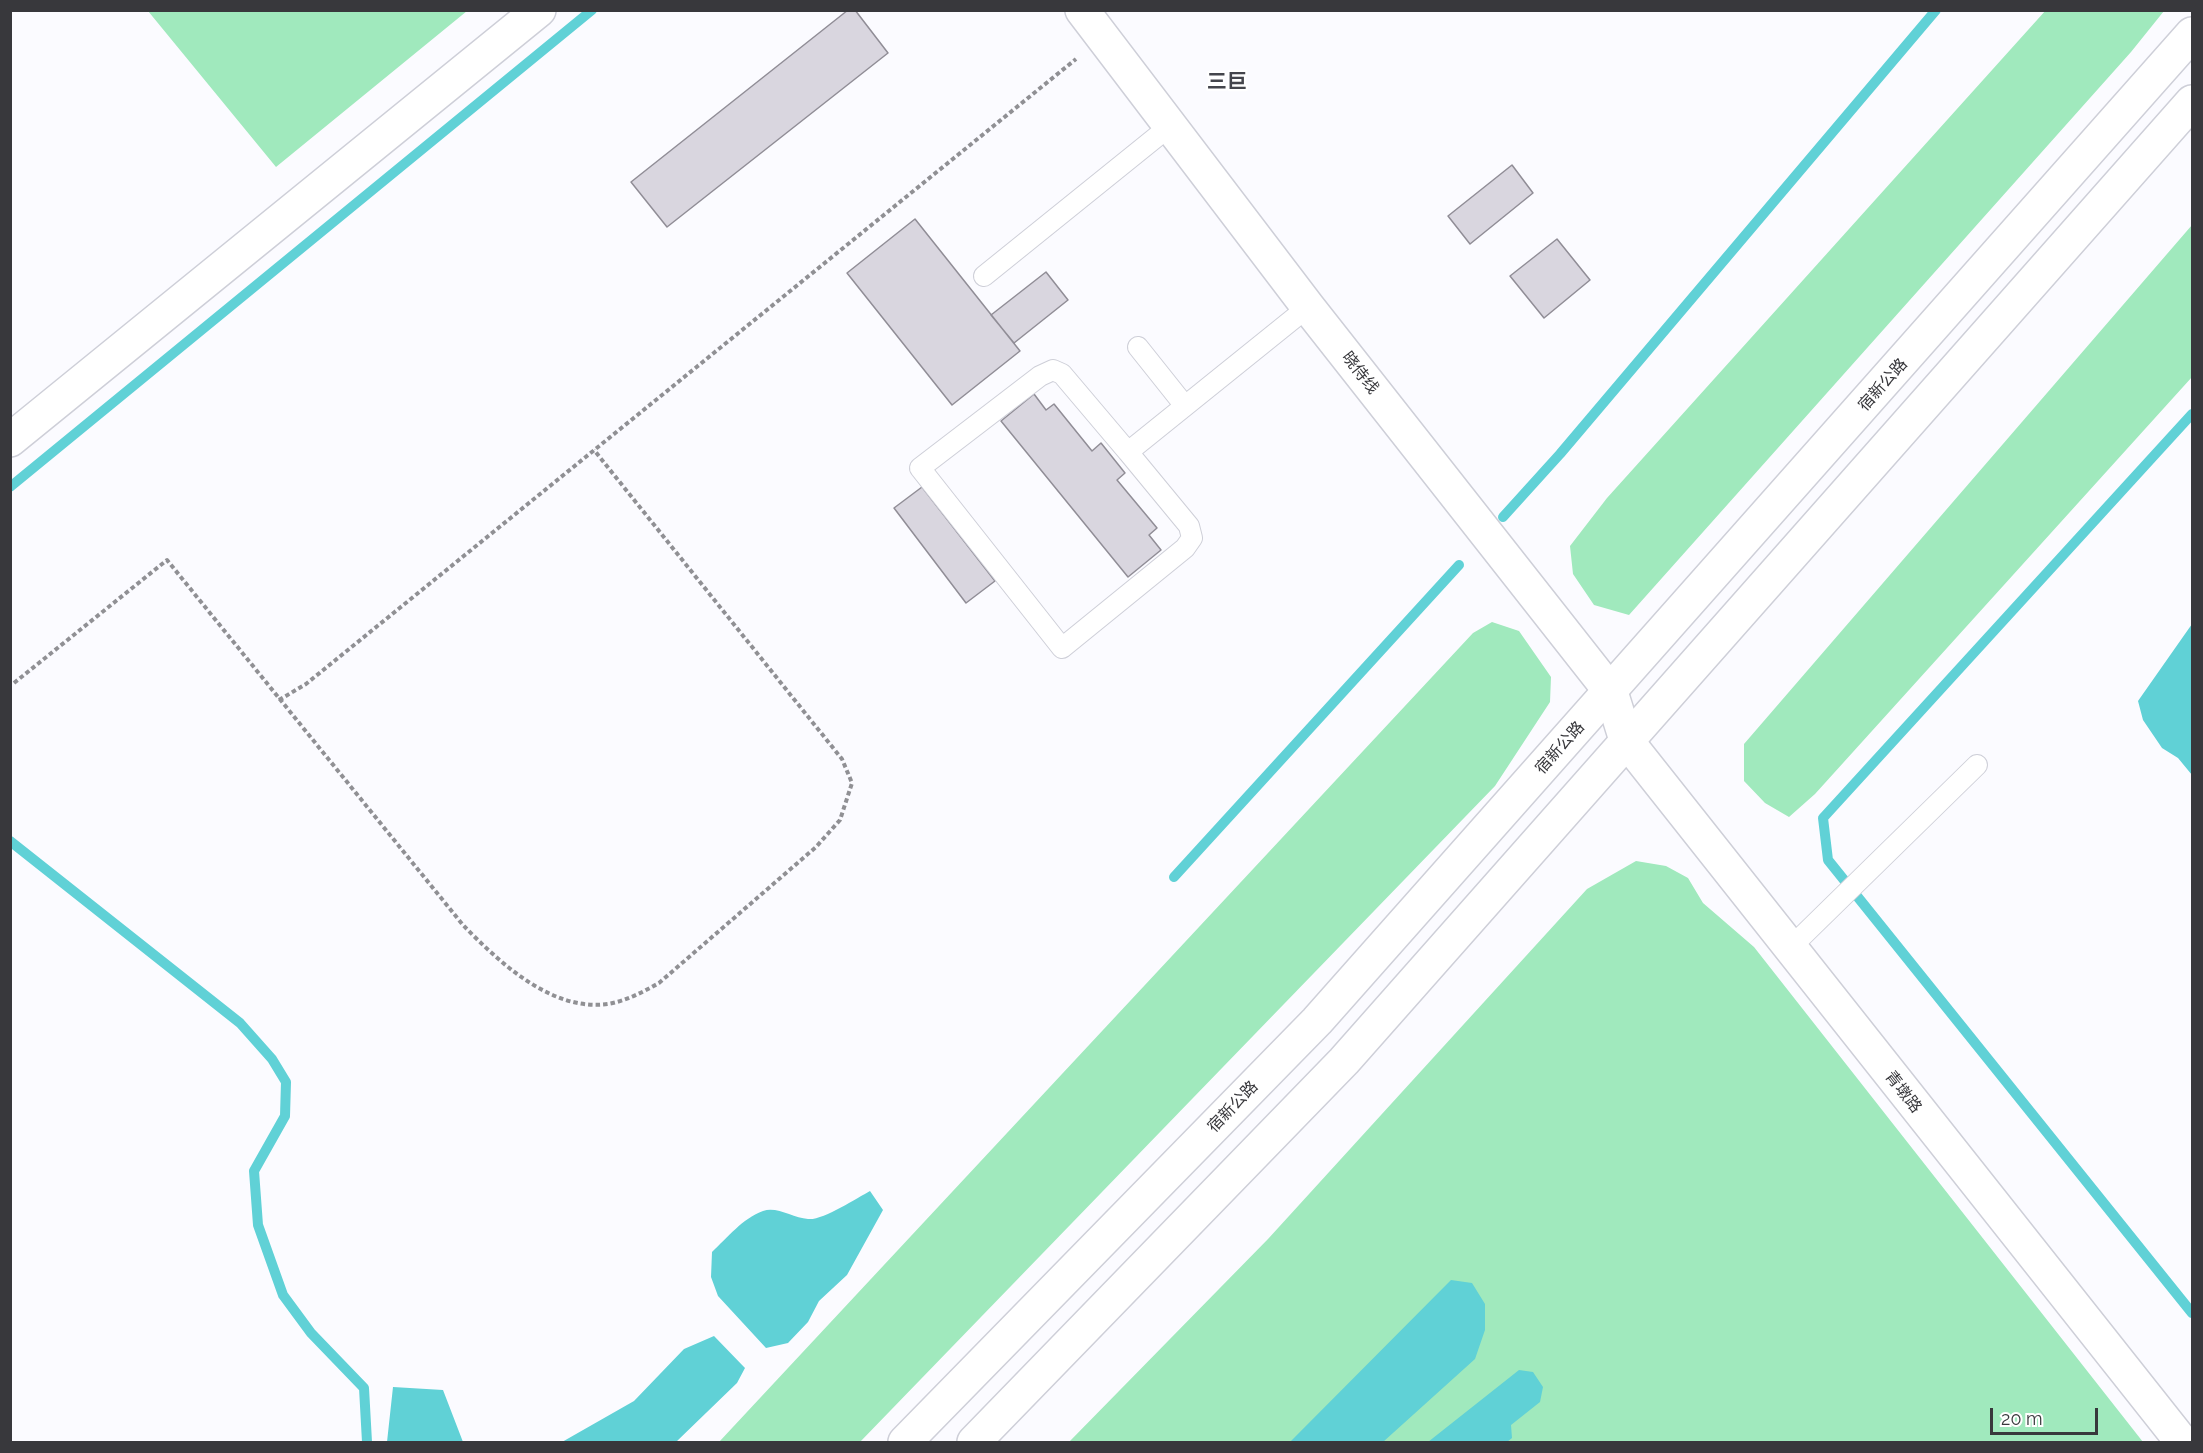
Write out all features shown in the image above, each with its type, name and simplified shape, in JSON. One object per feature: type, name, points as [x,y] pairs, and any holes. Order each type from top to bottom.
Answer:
[{"type":"main road","points":[[10,440],[539,10]]},
{"type":"main road","name":"晓侍线","points":[[1082,10],[1308,307],[1611,692],[1626,740]]},
{"type":"main road","name":"宿新公路","points":[[905,1443],[1317,1021],[2193,34]]},
{"type":"main road","points":[[974,1443],[1344,1060],[2193,102]]},
{"type":"main road","name":"青墩路","points":[[1626,740],[2182,1443]]},
{"type":"lane","points":[[984,276],[1170,126]]},
{"type":"lane","points":[[1128,452],[1308,307]]},
{"type":"lane","points":[[1138,347],[1185,406]]},
{"type":"lane","points":[[1053,370],[1062,374],[1128,452],[1190,526],[1192,538],[1185,548],[1062,648],[920,468],[1040,376],[1053,370]]},
{"type":"lane","points":[[1790,948],[1977,765]]},
{"type":"path","points":[[279,700],[306,684],[1102,37]]},
{"type":"path","points":[[14,683],[167,560],[463,925],[495,957],[542,989],[573,1001],[606,1004],[635,996],[659,983],[816,847],[840,819],[852,783],[842,759],[594,450]]},
{"type":"green space","points":[[2046,10],[2164,11],[2131,52],[1629,615],[1594,605],[1573,574],[1570,546],[1607,498]]},
{"type":"green space","points":[[148,11],[467,11],[276,167]]},
{"type":"green space","points":[[2192,225],[2192,377],[1815,794],[1789,817],[1765,803],[1744,781],[1744,744]]},
{"type":"green space","points":[[1492,622],[1519,631],[1551,677],[1550,702],[1495,786],[860,1442],[719,1442],[1473,633]]},
{"type":"green space","points":[[1636,861],[1666,866],[1688,878],[1703,903],[1754,947],[2143,1442],[1069,1442],[1268,1239],[1587,889]]},
{"type":"water","points":[[2192,624],[2192,775],[2178,758],[2162,748],[2143,720],[2138,701]]},
{"type":"water","points":[[870,1191],[883,1210],[847,1275],[819,1301],[808,1322],[788,1343],[766,1348],[718,1296],[711,1277],[712,1252],[742,1223],[763,1211],[774,1210],[814,1219]]},
{"type":"water","points":[[1451,1280],[1472,1283],[1485,1304],[1485,1330],[1475,1359],[1383,1442],[1290,1442]]},
{"type":"water","points":[[714,1336],[745,1368],[737,1383],[676,1442],[562,1442],[634,1401],[684,1349]]},
{"type":"water","points":[[1519,1370],[1533,1372],[1543,1387],[1540,1402],[1511,1425],[1512,1438],[1507,1442],[1428,1442]]},
{"type":"water","points":[[393,1387],[443,1390],[463,1442],[387,1442]]},
{"type":"building","points":[[848,10],[855,10],[888,53],[667,227],[631,182]]},
{"type":"building","points":[[1512,165],[1533,193],[1470,244],[1448,216]]},
{"type":"building","points":[[915,219],[1020,351],[952,405],[847,273]]},
{"type":"building","points":[[1557,239],[1590,280],[1544,318],[1510,276]]},
{"type":"building","points":[[1046,272],[1068,300],[1014,343],[991,315]]},
{"type":"building","points":[[1034,394],[1046,410],[1054,404],[1092,451],[1101,443],[1125,473],[1117,480],[1157,528],[1149,535],[1161,550],[1128,577],[1001,421]]},
{"type":"building","points":[[922,487],[995,581],[966,603],[894,508]]},
{"type":"waterway","points":[[10,487],[592,10]]},
{"type":"waterway","points":[[1503,517],[1560,454],[1936,10]]},
{"type":"waterway","points":[[2192,414],[1823,818],[1828,860],[2192,1313]]},
{"type":"waterway","points":[[1174,877],[1459,565]]},
{"type":"waterway","points":[[10,841],[240,1023],[272,1059],[286,1082],[285,1116],[254,1171],[258,1225],[283,1295],[311,1333],[364,1388],[367,1442]]},
{"type":"district","name":"三巨","points":[[1227,82]]}]
